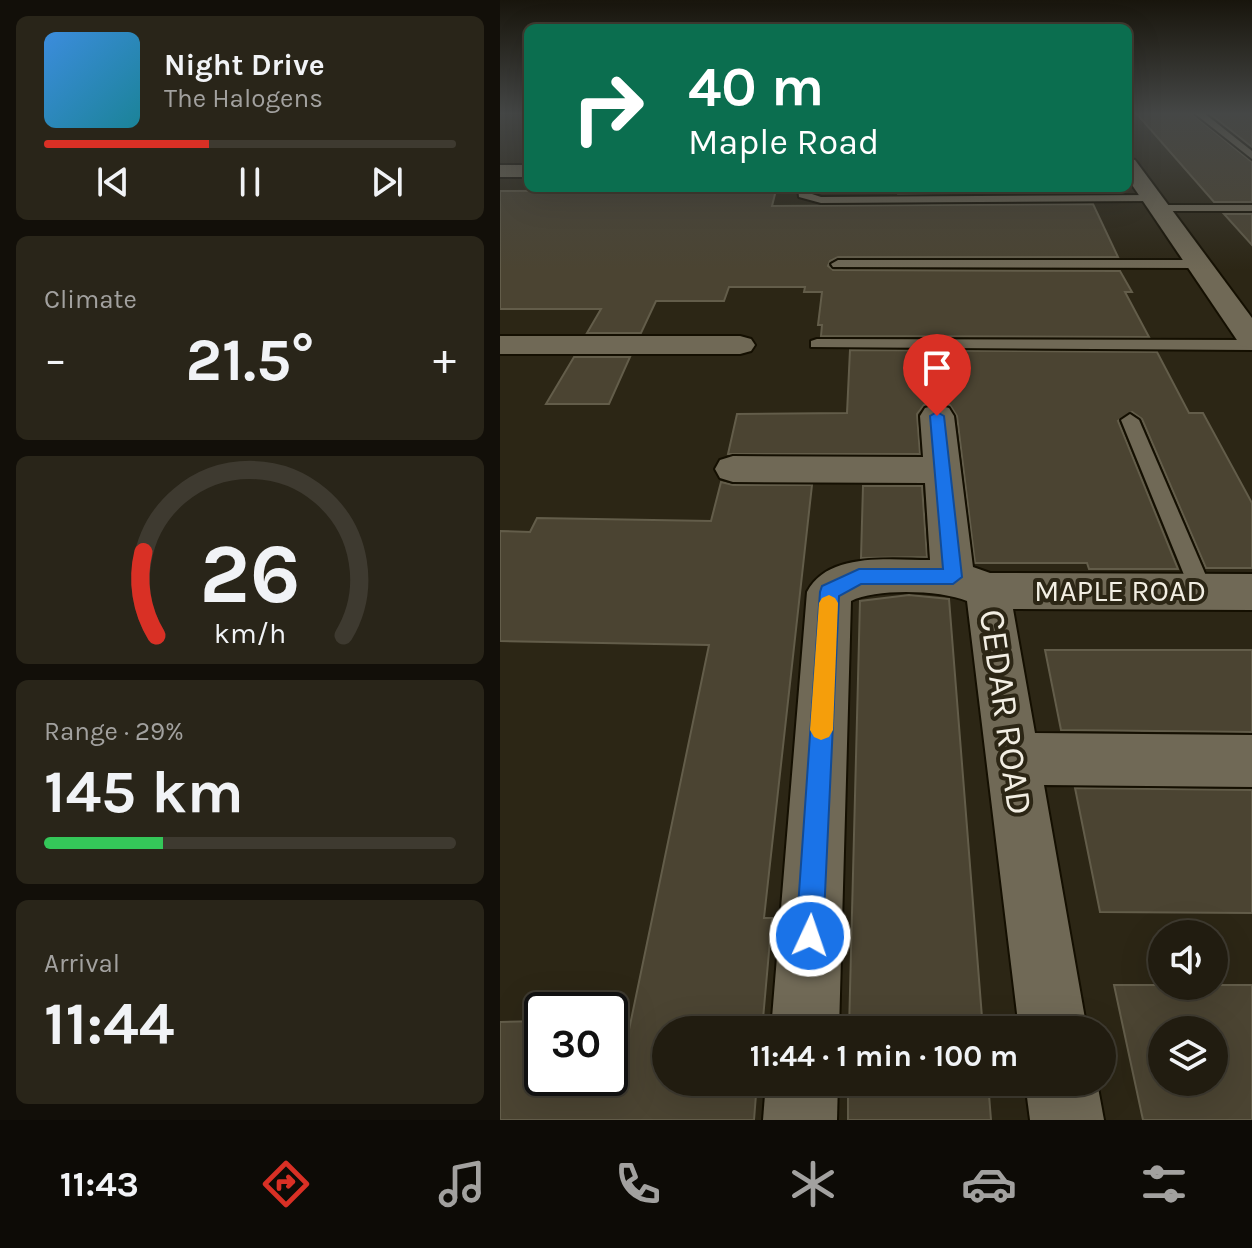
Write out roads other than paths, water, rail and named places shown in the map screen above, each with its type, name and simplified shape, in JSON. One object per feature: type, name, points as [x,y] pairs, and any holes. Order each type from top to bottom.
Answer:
[{"type":"street","points":[[1132,170],[1252,342]]},
{"type":"street","points":[[500,171],[524,171]]},
{"type":"street","points":[[500,345],[740,345]]},
{"type":"street","name":"CEDAR ROAD","points":[[937,416],[942,470],[1013,759],[1051,1016]]},
{"type":"street","points":[[733,469],[942,470]]},
{"type":"street","name":"MAPLE ROAD","points":[[806,1016],[829,592],[859,577],[970,584],[1252,592]]},
{"type":"street","points":[[1013,759],[1252,761]]},
{"type":"street","points":[[800,1120],[801,1096]]},
{"type":"street","points":[[1063,1096],[1067,1120]]},
{"type":"lane","points":[[803,192],[803,195],[821,200],[1156,203],[1252,208]]},
{"type":"lane","points":[[838,264],[1199,264]]},
{"type":"lane","points":[[817,344],[1252,342]]},
{"type":"lane","points":[[1130,420],[1202,592]]}]
